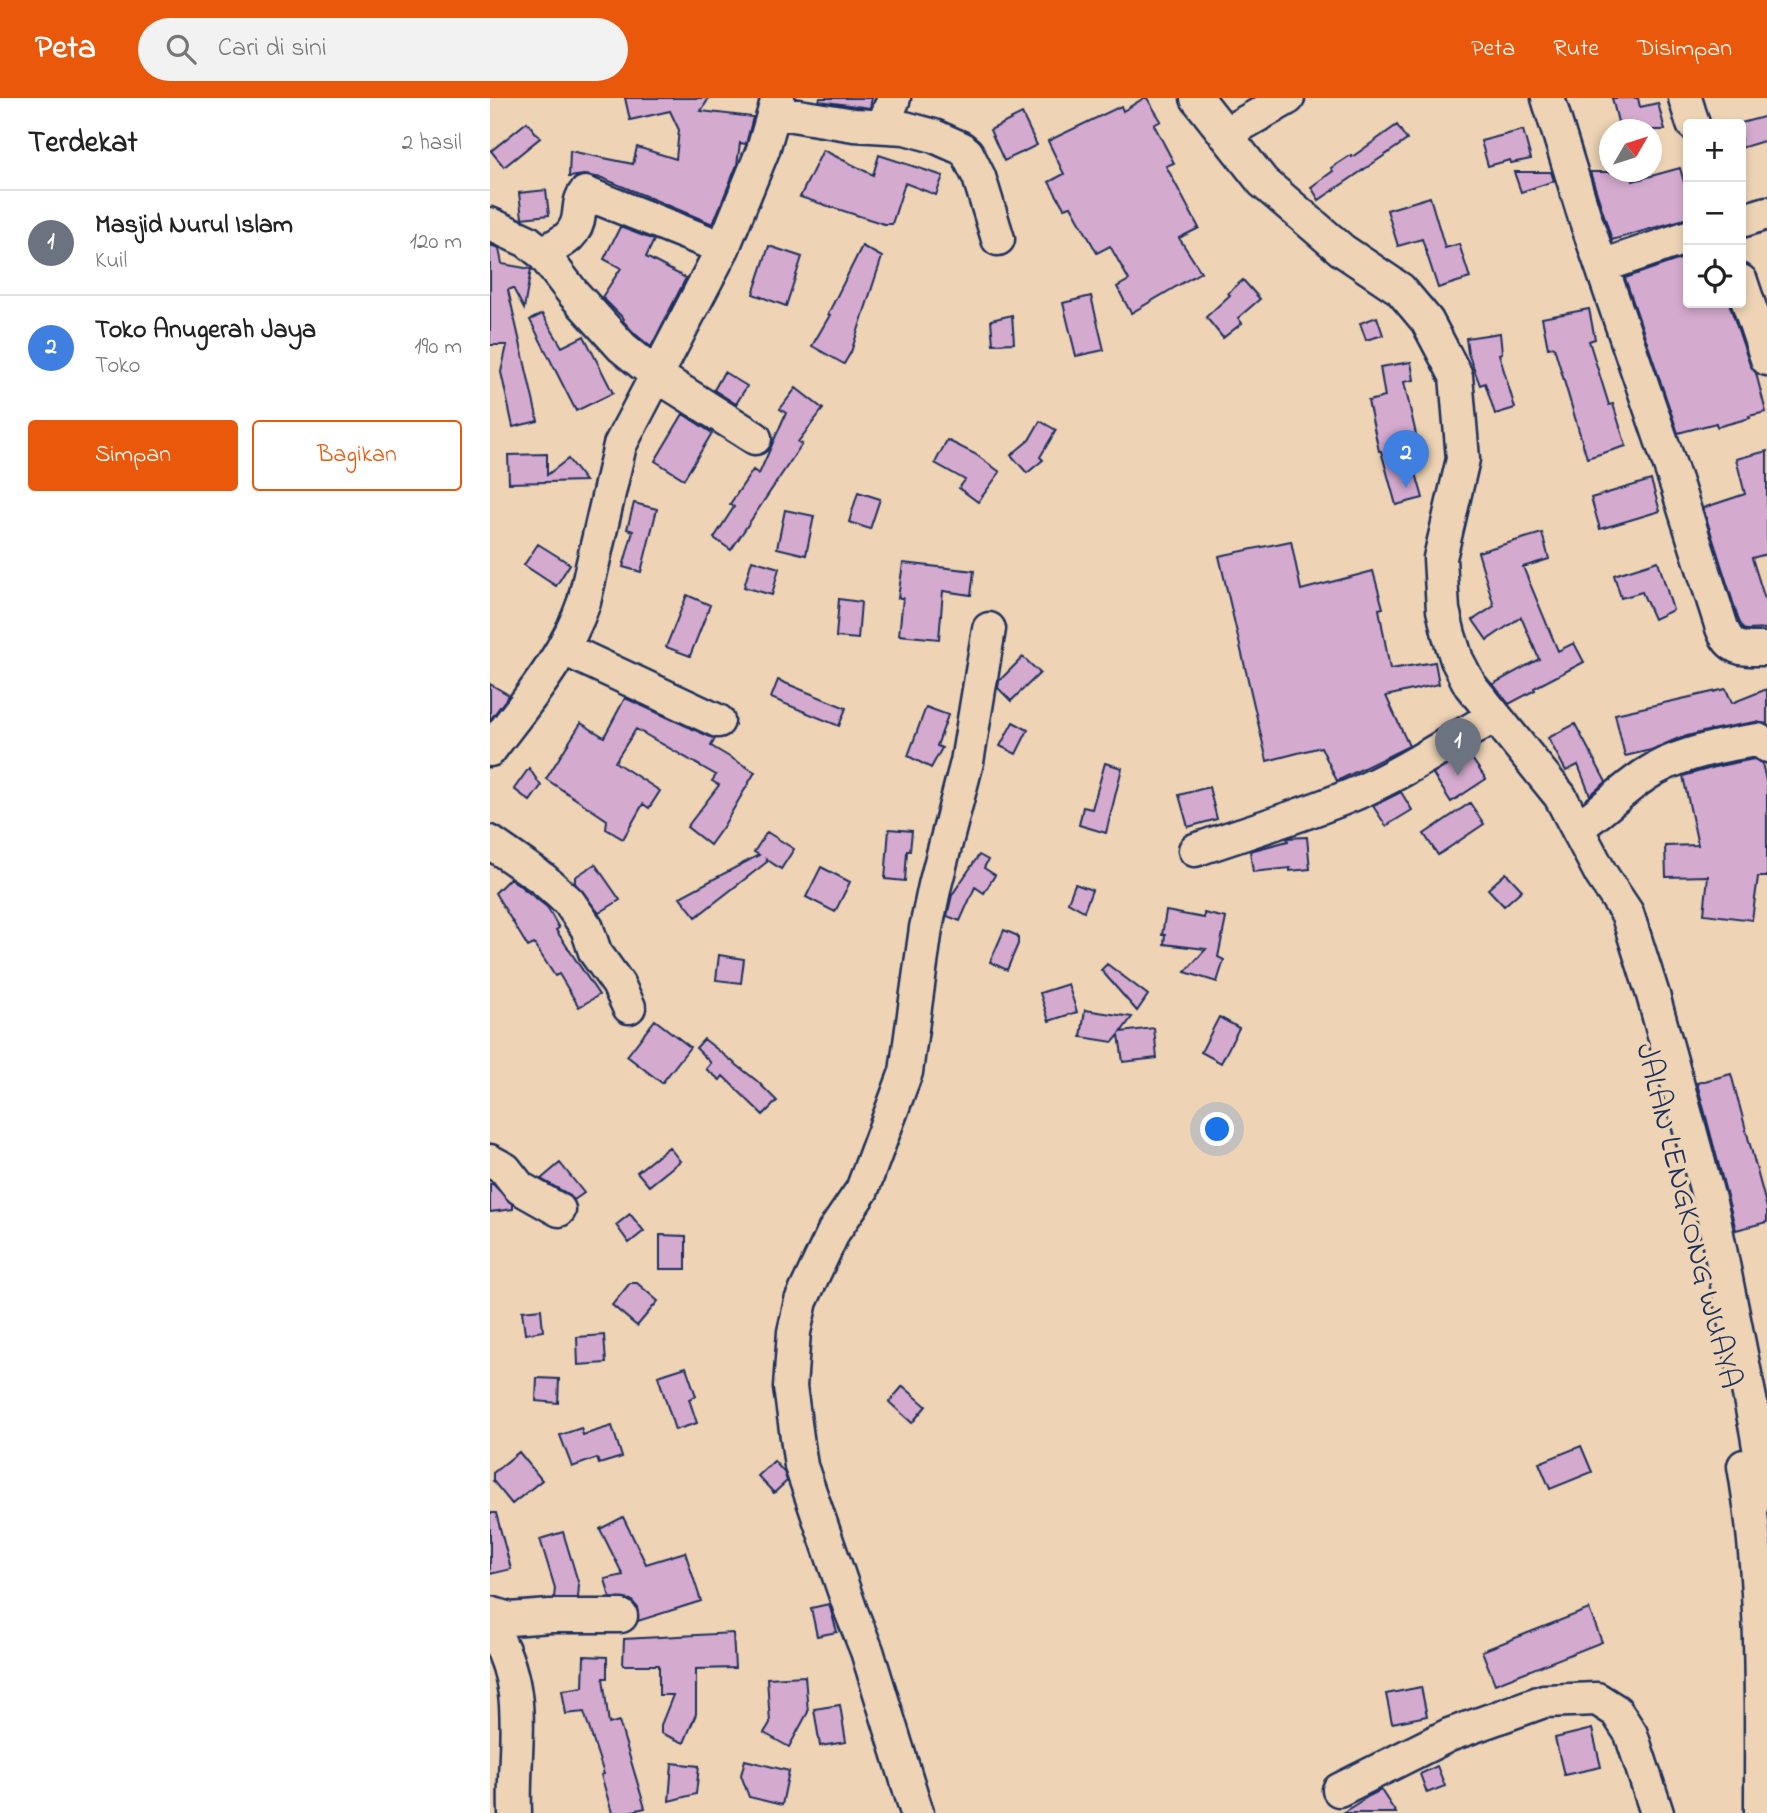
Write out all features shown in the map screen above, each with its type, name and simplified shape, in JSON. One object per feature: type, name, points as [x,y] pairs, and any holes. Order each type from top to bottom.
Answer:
[{"type":"street","name":"JALAN LENGKONG WUAYA","points":[[1197,98],[1263,182],[1342,250],[1400,289],[1427,321],[1456,376],[1463,459],[1440,558],[1443,610],[1449,635],[1462,672],[1493,717],[1547,777],[1560,796],[1601,874],[1627,913],[1653,995],[1713,1214],[1767,1494]]},
{"type":"street","points":[[1226,134],[1288,98]]},
{"type":"street","points":[[1548,98],[1726,639],[1734,646],[1767,649]]},
{"type":"street","points":[[1685,98],[1691,119]]},
{"type":"street","points":[[490,750],[564,649],[584,602],[620,445],[723,248],[763,150],[776,105],[854,125],[888,112],[905,128],[950,142],[967,153],[979,177],[998,239]]},
{"type":"street","points":[[542,253],[569,238],[579,220],[581,199],[585,193],[723,248]]},
{"type":"street","points":[[1746,219],[1767,213]]},
{"type":"street","points":[[490,224],[527,241],[542,253],[573,293],[622,347],[656,374],[755,438]]},
{"type":"street","points":[[1602,266],[1683,239]]},
{"type":"street","points":[[1746,296],[1767,359]]},
{"type":"street","points":[[917,1813],[867,1651],[801,1466],[790,1387],[794,1332],[801,1301],[834,1231],[862,1190],[906,1072],[926,928],[967,762],[989,629]]},
{"type":"street","points":[[564,649],[718,720]]},
{"type":"street","points":[[1195,850],[1353,794],[1412,764],[1493,717]]},
{"type":"street","points":[[1577,828],[1600,813],[1648,773],[1670,763],[1734,744],[1758,740],[1767,746]]},
{"type":"street","points":[[490,842],[543,879],[569,902],[587,928],[596,952],[618,984],[629,1007]]},
{"type":"street","name":"JALAN LENGKONG WUAYA","points":[[1601,874],[1605,911],[1640,1021],[1696,1229],[1752,1514],[1762,1642],[1761,1813]]},
{"type":"street","points":[[490,1161],[505,1169],[520,1188],[559,1210]]},
{"type":"street","points":[[490,1613],[510,1619],[621,1616]]},
{"type":"street","points":[[490,1625],[510,1670],[517,1698],[515,1813]]},
{"type":"street","points":[[1339,1790],[1449,1735],[1544,1701],[1597,1699],[1616,1711],[1631,1734],[1657,1813]]},
{"type":"building","points":[[625,98],[709,98],[701,111],[753,117],[746,144],[740,143],[737,165],[713,224],[602,178],[584,175],[569,177],[570,151],[633,164],[637,147],[676,159],[679,130],[670,111],[630,120]]},
{"type":"building","points":[[820,98],[872,98],[870,108],[819,101]]},
{"type":"building","points":[[1147,98],[1161,121],[1154,125],[1174,163],[1166,166],[1199,228],[1179,238],[1201,272],[1131,313],[1117,287],[1129,280],[1110,246],[1097,253],[1071,206],[1064,208],[1049,182],[1064,174],[1048,141],[1121,106],[1123,111]]},
{"type":"building","points":[[1612,98],[1638,98],[1640,107],[1658,103],[1665,130],[1662,130],[1662,119],[1617,119]]},
{"type":"building","points":[[1022,114],[1037,145],[1004,161],[990,130]]},
{"type":"building","points":[[1767,116],[1767,140],[1746,146],[1746,122]]},
{"type":"building","points":[[527,122],[540,138],[504,167],[491,151]]},
{"type":"building","points":[[1397,125],[1407,140],[1319,200],[1311,187],[1333,171],[1331,168],[1351,155],[1352,157]]},
{"type":"building","points":[[1523,130],[1531,159],[1511,163],[1510,160],[1488,166],[1481,141]]},
{"type":"building","points":[[823,150],[873,175],[879,155],[943,176],[936,195],[905,183],[892,224],[884,224],[800,197]]},
{"type":"building","points":[[1680,168],[1683,178],[1683,219],[1612,240],[1590,172],[1599,172],[1599,182],[1662,182],[1662,173]]},
{"type":"building","points":[[1514,172],[1551,172],[1554,181],[1521,192]]},
{"type":"building","points":[[546,190],[549,215],[522,218],[519,193]]},
{"type":"building","points":[[1430,197],[1445,248],[1459,244],[1470,278],[1438,288],[1422,239],[1398,246],[1387,210]]},
{"type":"building","points":[[620,227],[654,240],[646,257],[686,278],[651,347],[635,334],[602,297],[621,268],[604,259]]},
{"type":"building","points":[[490,245],[499,248],[502,264],[531,269],[524,309],[513,288],[508,290],[538,421],[513,427],[501,372],[507,345],[490,345]]},
{"type":"building","points":[[769,246],[802,257],[786,306],[753,294]]},
{"type":"building","points":[[862,246],[882,257],[851,352],[844,364],[812,346],[830,315],[828,314]]},
{"type":"building","points":[[1683,258],[1683,308],[1731,308],[1750,365],[1756,373],[1766,412],[1717,427],[1716,423],[1678,433],[1625,278]]},
{"type":"building","points":[[1243,280],[1260,299],[1238,318],[1242,323],[1223,338],[1206,317]]},
{"type":"building","points":[[1091,296],[1104,350],[1076,356],[1063,303]]},
{"type":"building","points":[[1589,309],[1595,339],[1589,341],[1609,405],[1613,404],[1626,446],[1587,458],[1554,347],[1548,348],[1542,318]]},
{"type":"building","points":[[542,314],[562,347],[584,336],[613,393],[576,411],[530,320]]},
{"type":"building","points":[[1012,315],[1014,343],[993,344],[991,320]]},
{"type":"building","points":[[1377,317],[1383,335],[1366,340],[1360,323]]},
{"type":"building","points":[[1500,333],[1502,353],[1499,354],[1515,408],[1495,414],[1485,383],[1480,385],[1468,353],[1466,338]]},
{"type":"building","points":[[1411,362],[1414,380],[1404,382],[1418,443],[1408,445],[1423,498],[1396,505],[1379,451],[1368,401],[1385,397],[1380,367]]},
{"type":"building","points":[[724,372],[747,386],[736,404],[714,390]]},
{"type":"building","points":[[796,388],[823,409],[798,442],[802,444],[731,550],[714,538],[734,507],[730,504],[753,470],[759,474],[786,413],[780,409]]},
{"type":"building","points":[[683,414],[712,433],[684,479],[655,461]]},
{"type":"building","points":[[1040,421],[1056,430],[1040,457],[1043,460],[1027,473],[1011,455],[1029,440]]},
{"type":"building","points":[[947,440],[975,454],[1000,472],[978,502],[959,488],[965,480],[935,463]]},
{"type":"building","points":[[1767,451],[1767,554],[1752,558],[1767,606],[1767,629],[1747,630],[1743,629],[1739,621],[1703,508],[1745,494],[1736,459]]},
{"type":"building","points":[[547,454],[547,475],[568,459],[585,481],[509,483],[508,455]]},
{"type":"building","points":[[1651,480],[1660,511],[1600,529],[1591,498]]},
{"type":"building","points":[[858,492],[880,499],[870,529],[849,522]]},
{"type":"building","points":[[634,503],[657,509],[641,572],[623,567],[633,531],[627,529]]},
{"type":"building","points":[[785,510],[814,516],[806,555],[777,548]]},
{"type":"building","points":[[1542,533],[1549,559],[1523,567],[1558,651],[1574,643],[1584,662],[1509,704],[1493,684],[1539,659],[1521,617],[1487,640],[1473,620],[1494,606],[1478,552]]},
{"type":"building","points":[[1291,541],[1301,590],[1373,571],[1383,608],[1379,609],[1390,669],[1435,662],[1439,684],[1386,696],[1409,746],[1337,781],[1321,747],[1267,761],[1219,556]]},
{"type":"building","points":[[538,544],[570,564],[556,586],[524,565]]},
{"type":"building","points":[[752,560],[779,568],[772,595],[744,587]]},
{"type":"building","points":[[1658,561],[1673,610],[1654,619],[1642,592],[1621,598],[1614,575]]},
{"type":"building","points":[[903,563],[974,571],[971,595],[943,591],[939,639],[899,635],[903,598],[898,598]]},
{"type":"building","points":[[687,595],[710,605],[690,656],[666,647]]},
{"type":"building","points":[[839,599],[861,602],[858,639],[836,637]]},
{"type":"building","points":[[1023,657],[1040,673],[1011,701],[998,688],[999,681]]},
{"type":"building","points":[[778,680],[846,708],[839,726],[771,698]]},
{"type":"building","points":[[490,684],[509,695],[490,720]]},
{"type":"building","points":[[1726,689],[1732,703],[1767,689],[1767,724],[1755,722],[1711,730],[1625,756],[1615,714]]},
{"type":"building","points":[[625,698],[715,739],[711,746],[755,772],[710,845],[687,827],[719,785],[712,781],[716,775],[636,729],[615,762],[660,791],[649,808],[643,804],[623,839],[606,829],[607,820],[546,779],[581,723],[604,737]]},
{"type":"building","points":[[926,707],[948,715],[937,746],[942,748],[931,768],[908,756]]},
{"type":"building","points":[[1013,722],[1028,730],[1016,754],[1000,746]]},
{"type":"building","points":[[1575,724],[1606,782],[1590,795],[1578,765],[1566,771],[1548,738]]},
{"type":"building","points":[[1468,753],[1486,779],[1451,802],[1433,774]]},
{"type":"building","points":[[1754,759],[1762,763],[1767,785],[1767,877],[1758,877],[1752,920],[1704,914],[1708,876],[1666,877],[1665,846],[1698,845],[1683,776]]},
{"type":"building","points":[[1105,763],[1122,768],[1106,833],[1079,825],[1083,807],[1092,809]]},
{"type":"building","points":[[529,768],[541,786],[530,801],[514,789]]},
{"type":"building","points":[[1209,787],[1217,819],[1188,827],[1179,795]]},
{"type":"building","points":[[1401,792],[1412,810],[1386,826],[1373,806]]},
{"type":"building","points":[[1470,803],[1484,824],[1438,855],[1424,834]]},
{"type":"building","points":[[889,829],[912,831],[910,851],[907,851],[905,881],[885,879]]},
{"type":"building","points":[[767,832],[794,849],[781,869],[766,859],[767,862],[696,917],[680,897],[759,855],[754,852]]},
{"type":"building","points":[[1307,837],[1310,869],[1253,872],[1250,851],[1288,841],[1287,838]]},
{"type":"building","points":[[979,855],[988,860],[984,868],[995,875],[984,893],[975,887],[960,921],[947,916],[952,895]]},
{"type":"building","points":[[595,864],[620,900],[599,913],[575,883],[575,877]]},
{"type":"building","points":[[821,867],[850,882],[835,912],[806,897]]},
{"type":"building","points":[[1506,873],[1522,890],[1504,906],[1488,889]]},
{"type":"building","points":[[510,878],[547,907],[559,928],[556,930],[599,995],[579,1007],[559,974],[555,976],[534,944],[528,947],[495,893]]},
{"type":"building","points":[[1075,884],[1092,890],[1084,911],[1068,902]]},
{"type":"building","points":[[1166,911],[1204,918],[1204,913],[1226,918],[1218,957],[1224,960],[1217,982],[1185,972],[1206,949],[1164,944],[1165,935],[1162,935]]},
{"type":"building","points":[[1004,930],[1018,936],[1018,944],[1007,970],[990,962]]},
{"type":"building","points":[[719,955],[744,959],[741,983],[716,980]]},
{"type":"building","points":[[1107,964],[1148,995],[1137,1011],[1101,970]]},
{"type":"building","points":[[1068,984],[1077,1012],[1049,1021],[1040,993]]},
{"type":"building","points":[[1085,1010],[1132,1017],[1121,1032],[1154,1028],[1157,1058],[1123,1062],[1119,1035],[1113,1042],[1081,1037]]},
{"type":"building","points":[[1219,1017],[1239,1028],[1221,1063],[1201,1052]]},
{"type":"building","points":[[655,1020],[690,1047],[662,1083],[627,1056]]},
{"type":"building","points":[[704,1039],[757,1081],[777,1101],[763,1115],[723,1076],[720,1080],[706,1069],[711,1063],[696,1048]]},
{"type":"building","points":[[1731,1074],[1767,1208],[1767,1222],[1736,1230],[1697,1083]]},
{"type":"building","points":[[669,1147],[680,1161],[649,1186],[637,1172]]},
{"type":"building","points":[[560,1163],[584,1193],[574,1200],[541,1179]]},
{"type":"building","points":[[490,1184],[513,1205],[513,1209],[490,1212]]},
{"type":"building","points":[[630,1214],[644,1231],[629,1243],[616,1225]]},
{"type":"building","points":[[660,1235],[686,1236],[686,1269],[660,1269]]},
{"type":"building","points":[[630,1283],[637,1283],[658,1301],[637,1326],[612,1305]]},
{"type":"building","points":[[541,1309],[543,1331],[525,1334],[522,1311]]},
{"type":"building","points":[[604,1335],[606,1363],[578,1365],[577,1337]]},
{"type":"building","points":[[686,1367],[696,1396],[689,1399],[697,1423],[675,1430],[658,1376]]},
{"type":"building","points":[[537,1378],[559,1379],[558,1403],[536,1401]]},
{"type":"building","points":[[903,1386],[926,1406],[912,1423],[889,1402]]},
{"type":"building","points":[[612,1426],[622,1457],[599,1464],[597,1458],[572,1467],[560,1435],[581,1428],[583,1435]]},
{"type":"building","points":[[1581,1446],[1592,1472],[1550,1489],[1539,1463]]},
{"type":"building","points":[[519,1452],[542,1480],[512,1504],[493,1481],[493,1473]]},
{"type":"building","points":[[774,1461],[784,1472],[787,1481],[774,1493],[758,1476]]},
{"type":"building","points":[[490,1513],[496,1513],[511,1569],[490,1574]]},
{"type":"building","points":[[623,1517],[646,1564],[685,1552],[701,1601],[638,1621],[637,1607],[631,1600],[610,1598],[605,1579],[623,1575],[600,1529]]},
{"type":"building","points":[[563,1532],[579,1585],[578,1598],[554,1598],[555,1588],[540,1539]]},
{"type":"building","points":[[829,1604],[837,1632],[817,1636],[811,1608]]},
{"type":"building","points":[[1589,1609],[1602,1642],[1495,1684],[1482,1651]]},
{"type":"building","points":[[733,1633],[735,1668],[696,1669],[696,1714],[684,1743],[661,1733],[661,1725],[673,1695],[659,1695],[659,1665],[623,1665],[624,1639]]},
{"type":"building","points":[[584,1656],[607,1657],[607,1678],[603,1678],[609,1724],[619,1721],[645,1808],[612,1813],[601,1775],[604,1774],[584,1712],[566,1714],[562,1690],[583,1687]]},
{"type":"building","points":[[805,1676],[808,1712],[789,1747],[764,1733],[770,1723],[767,1678]]},
{"type":"building","points":[[1421,1687],[1427,1716],[1392,1723],[1386,1694]]},
{"type":"building","points":[[840,1705],[846,1742],[820,1746],[814,1709]]},
{"type":"building","points":[[1592,1729],[1601,1767],[1564,1775],[1555,1738]]},
{"type":"building","points":[[745,1760],[789,1771],[782,1805],[749,1797],[741,1775]]},
{"type":"building","points":[[672,1763],[699,1766],[696,1794],[669,1801]]},
{"type":"building","points":[[1437,1766],[1445,1786],[1427,1793],[1420,1774]]},
{"type":"building","points":[[1381,1790],[1396,1813],[1342,1813],[1369,1796]]},
{"type":"place","name":"Toko Anugerah Jaya","points":[[1406,488]]},
{"type":"place","name":"Masjid Nurul Islam","points":[[1458,776]]}]
